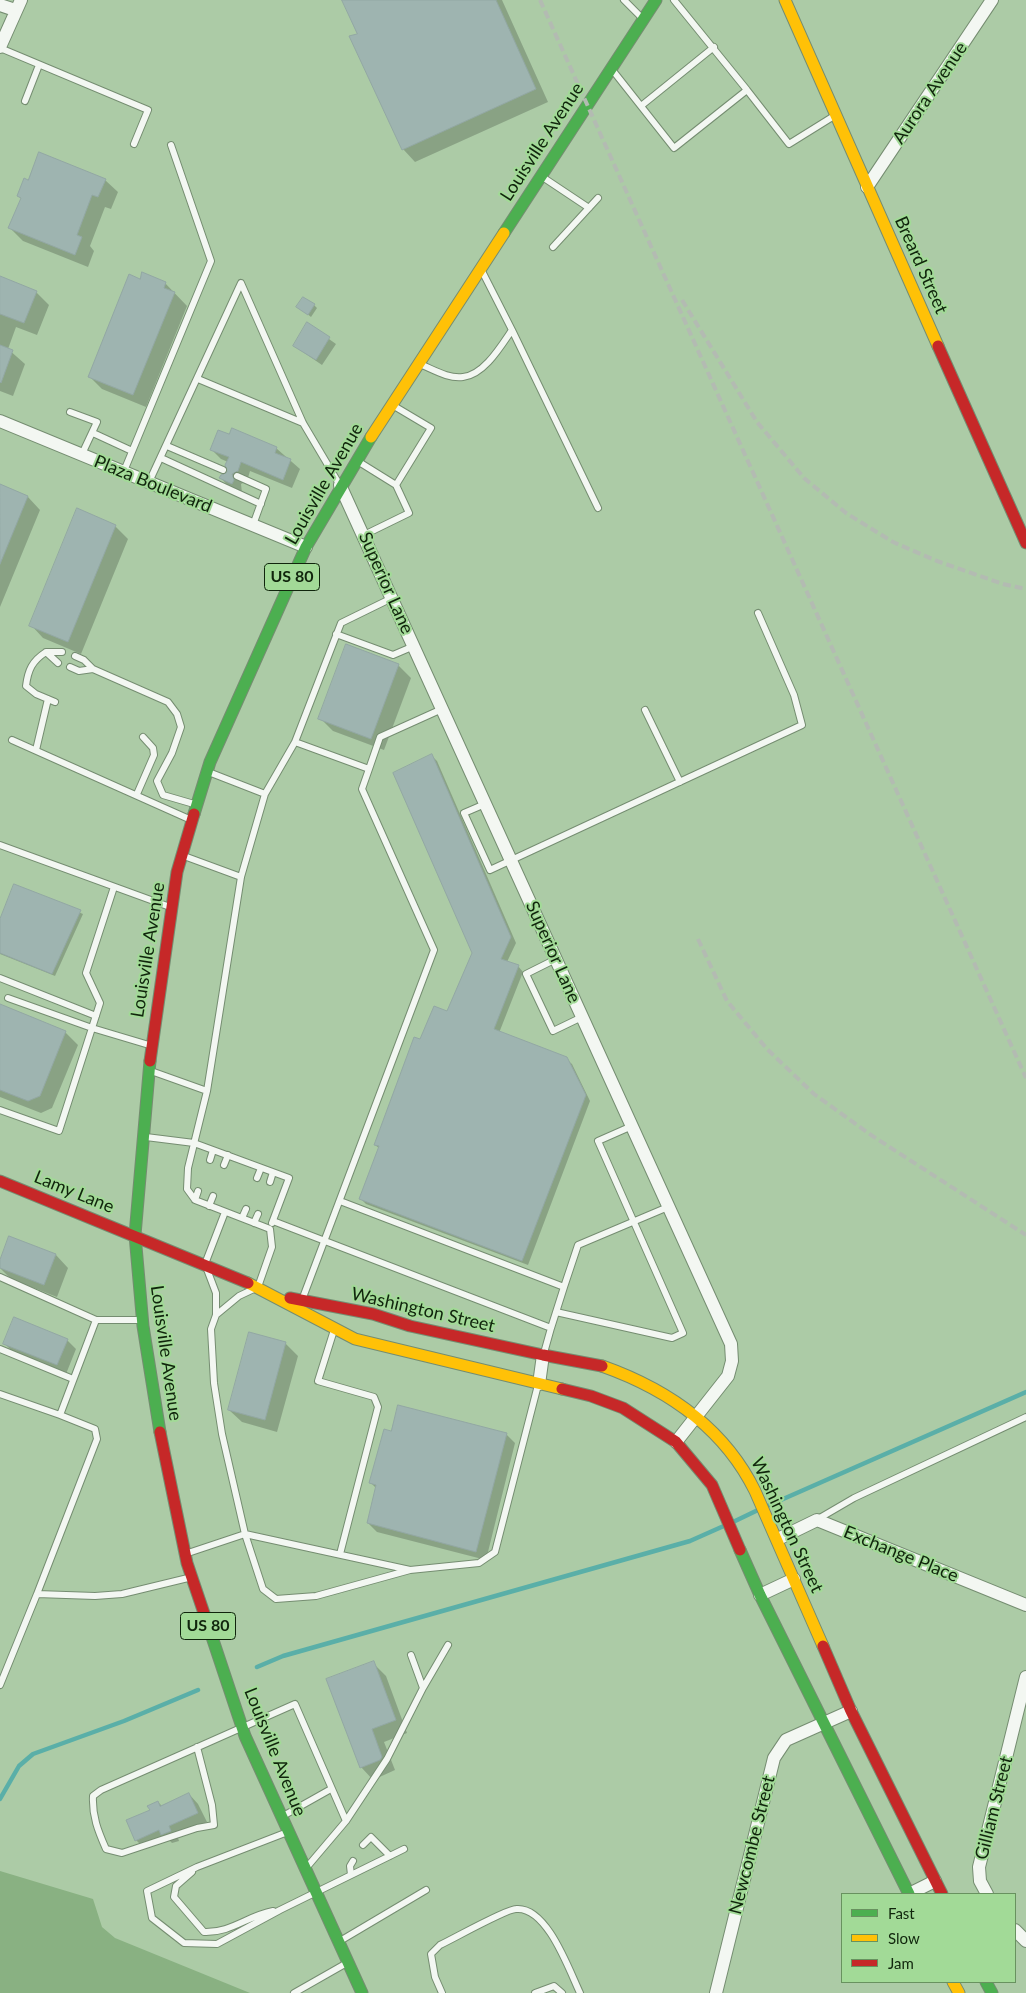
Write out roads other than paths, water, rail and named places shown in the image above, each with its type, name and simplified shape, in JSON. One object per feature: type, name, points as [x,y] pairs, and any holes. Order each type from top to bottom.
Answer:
[{"type":"street","name":"Louisville Avenue","points":[[362,1993],[242,1727],[185,1554],[159,1429],[142,1320],[135,1235],[151,1045],[172,907],[182,856],[192,820],[207,772],[306,547],[340,485],[656,0]]},
{"type":"street","name":"Breard Street","points":[[785,0],[1026,543]]},
{"type":"street","name":"Aurora Avenue","points":[[867,187],[992,0]]},
{"type":"street","points":[[0,5],[18,5],[0,48]]},
{"type":"street","name":"Plaza Boulevard","points":[[0,421],[306,547]]},
{"type":"street","name":"Superior Lane","points":[[340,485],[731,1344],[732,1361],[728,1376],[676,1442]]},
{"type":"street","name":"Lamy Lane","points":[[0,1181],[135,1235]]},
{"type":"street","name":"Washington Street","points":[[135,1235],[258,1287],[355,1339],[590,1396],[623,1408],[676,1442],[712,1485],[760,1595],[908,1893]]},
{"type":"street","name":"Washington Street","points":[[277,1296],[373,1314],[410,1326],[543,1355],[600,1365],[637,1378],[696,1415],[728,1448],[745,1471],[775,1534],[851,1711],[941,1893]]},
{"type":"street","points":[[539,1384],[543,1355]]},
{"type":"street","points":[[775,1534],[817,1520]]},
{"type":"street","name":"Exchange Place","points":[[817,1520],[1026,1605]]},
{"type":"street","points":[[760,1595],[794,1579]]},
{"type":"street","name":"Gilliam Street","points":[[986,1893],[980,1881],[980,1868],[1026,1677]]},
{"type":"street","name":"Newcombe Street","points":[[716,1993],[767,1778],[774,1758],[786,1740],[822,1722],[851,1711]]},
{"type":"street","points":[[911,1893],[935,1881]]},
{"type":"street","points":[[1016,1931],[1026,1941]]},
{"type":"lane","points":[[624,0],[643,20]]},
{"type":"lane","points":[[674,0],[714,47],[789,144],[835,115]]},
{"type":"lane","points":[[641,106],[714,47]]},
{"type":"lane","points":[[0,48],[148,110],[134,144]]},
{"type":"lane","points":[[25,101],[39,65]]},
{"type":"lane","points":[[611,69],[674,148],[748,90]]},
{"type":"lane","points":[[124,471],[212,261],[172,145]]},
{"type":"lane","points":[[541,177],[589,208]]},
{"type":"lane","points":[[553,247],[598,198]]},
{"type":"lane","points":[[481,269],[598,508]]},
{"type":"lane","points":[[149,482],[241,283],[303,423],[340,485]]},
{"type":"lane","points":[[418,364],[448,376],[464,378],[479,370],[496,354],[512,330]]},
{"type":"lane","points":[[198,379],[303,423]]},
{"type":"lane","points":[[392,405],[430,428],[396,484]]},
{"type":"lane","points":[[70,412],[97,422],[82,454]]},
{"type":"lane","points":[[93,433],[132,451]]},
{"type":"lane","points":[[167,446],[223,470]]},
{"type":"lane","points":[[161,458],[261,504]]},
{"type":"lane","points":[[356,460],[396,484],[409,513],[364,535]]},
{"type":"lane","points":[[237,476],[266,488],[253,525]]},
{"type":"lane","points":[[270,1229],[195,1200],[187,1188],[188,1168],[207,1091],[241,877],[265,794],[295,742],[341,623],[392,598]]},
{"type":"lane","points":[[486,804],[464,813],[490,870],[802,725],[794,695],[758,613]]},
{"type":"lane","points":[[336,634],[393,656],[414,646]]},
{"type":"lane","points":[[36,750],[51,701],[26,686],[28,670],[37,657],[46,652],[62,652]]},
{"type":"lane","points":[[46,652],[58,663]]},
{"type":"lane","points":[[74,656],[84,660],[93,669],[168,702],[173,708],[181,727],[172,754],[157,781],[163,794],[198,805]]},
{"type":"lane","points":[[70,667],[79,671],[93,669]]},
{"type":"lane","points":[[302,1300],[434,950],[362,789],[380,737],[443,709]]},
{"type":"lane","points":[[645,710],[680,782]]},
{"type":"lane","points":[[137,794],[154,755],[153,748],[143,737]]},
{"type":"lane","points":[[12,740],[192,820]]},
{"type":"lane","points":[[295,742],[369,769]]},
{"type":"lane","points":[[207,772],[265,794]]},
{"type":"lane","points":[[0,844],[172,907]]},
{"type":"lane","points":[[182,856],[241,877]]},
{"type":"lane","points":[[0,1110],[59,1131],[100,1003],[86,973],[114,887]]},
{"type":"lane","points":[[556,959],[526,974],[553,1031],[582,1017]]},
{"type":"lane","points":[[0,978],[96,1016]]},
{"type":"lane","points":[[8,998],[92,1028],[151,1045]]},
{"type":"lane","points":[[148,1070],[207,1091]]},
{"type":"lane","points":[[556,1312],[672,1338],[683,1333],[598,1140],[632,1126]]},
{"type":"lane","points":[[143,1137],[194,1143],[289,1178],[270,1229],[272,1247],[258,1287],[239,1296],[216,1315]]},
{"type":"lane","points":[[210,1160],[213,1150]]},
{"type":"lane","points":[[224,1165],[228,1155]]},
{"type":"lane","points":[[257,1178],[261,1168]]},
{"type":"lane","points":[[270,1182],[273,1172]]},
{"type":"lane","points":[[195,1200],[198,1191]]},
{"type":"lane","points":[[209,1206],[213,1196]]},
{"type":"lane","points":[[340,1201],[564,1287]]},
{"type":"lane","points":[[543,1355],[578,1245],[668,1207]]},
{"type":"lane","points":[[242,1218],[246,1209]]},
{"type":"lane","points":[[225,1212],[205,1264],[216,1293],[216,1315],[212,1329],[214,1383],[232,1486],[245,1534],[263,1589],[276,1599],[316,1596],[410,1570],[479,1563],[495,1552],[539,1384]]},
{"type":"lane","points":[[254,1223],[258,1214]]},
{"type":"lane","points":[[273,1221],[551,1328]]},
{"type":"lane","points":[[0,1277],[96,1320],[142,1320]]},
{"type":"lane","points":[[60,1415],[96,1320]]},
{"type":"lane","points":[[335,1328],[318,1381],[374,1397],[378,1407],[340,1554]]},
{"type":"lane","points":[[0,1349],[73,1378]]},
{"type":"lane","points":[[0,1394],[95,1429],[97,1439],[0,1685]]},
{"type":"lane","points":[[817,1520],[854,1498],[1026,1416]]},
{"type":"lane","points":[[185,1554],[245,1534],[410,1570]]},
{"type":"lane","points":[[37,1594],[95,1596],[122,1594],[192,1577]]},
{"type":"lane","points":[[306,1868],[346,1821],[387,1759],[423,1688],[448,1645]]},
{"type":"lane","points":[[411,1655],[423,1688]]},
{"type":"lane","points":[[197,1747],[212,1805],[214,1825],[197,1828],[122,1853],[106,1849],[92,1810],[93,1796],[101,1790],[197,1747],[242,1727],[295,1704],[346,1821]]},
{"type":"lane","points":[[282,1817],[331,1789]]},
{"type":"lane","points":[[289,1831],[196,1867],[147,1891],[152,1918],[184,1943],[218,1944],[280,1910],[404,1849]]},
{"type":"lane","points":[[363,1846],[371,1837],[390,1856]]},
{"type":"lane","points":[[351,1875],[350,1866],[353,1861]]},
{"type":"lane","points":[[196,1867],[176,1886],[174,1898],[204,1932],[219,1932],[258,1914],[280,1910]]},
{"type":"lane","points":[[339,1941],[426,1890]]},
{"type":"lane","points":[[442,1993],[435,1976],[431,1954],[440,1945],[516,1908],[532,1912],[546,1925],[580,1993]]},
{"type":"lane","points":[[294,1993],[348,1962]]},
{"type":"lane","points":[[307,1986],[310,1993]]},
{"type":"lane","points":[[535,1993],[554,1986],[562,1993]]},
{"type":"waterway","points":[[765,1507],[1026,1392]]},
{"type":"waterway","points":[[733,1522],[758,1510]]},
{"type":"waterway","points":[[257,1667],[283,1656],[690,1541],[726,1525]]},
{"type":"waterway","points":[[0,1799],[19,1766],[33,1754],[124,1721],[198,1690]]},
{"type":"railway","points":[[540,0],[1026,1078]]},
{"type":"railway","points":[[682,300],[757,422],[804,478],[846,513],[893,542],[937,561],[1003,584],[1026,589]]},
{"type":"railway","points":[[698,939],[727,1001],[767,1049],[814,1094],[871,1135],[1026,1235]]}]
